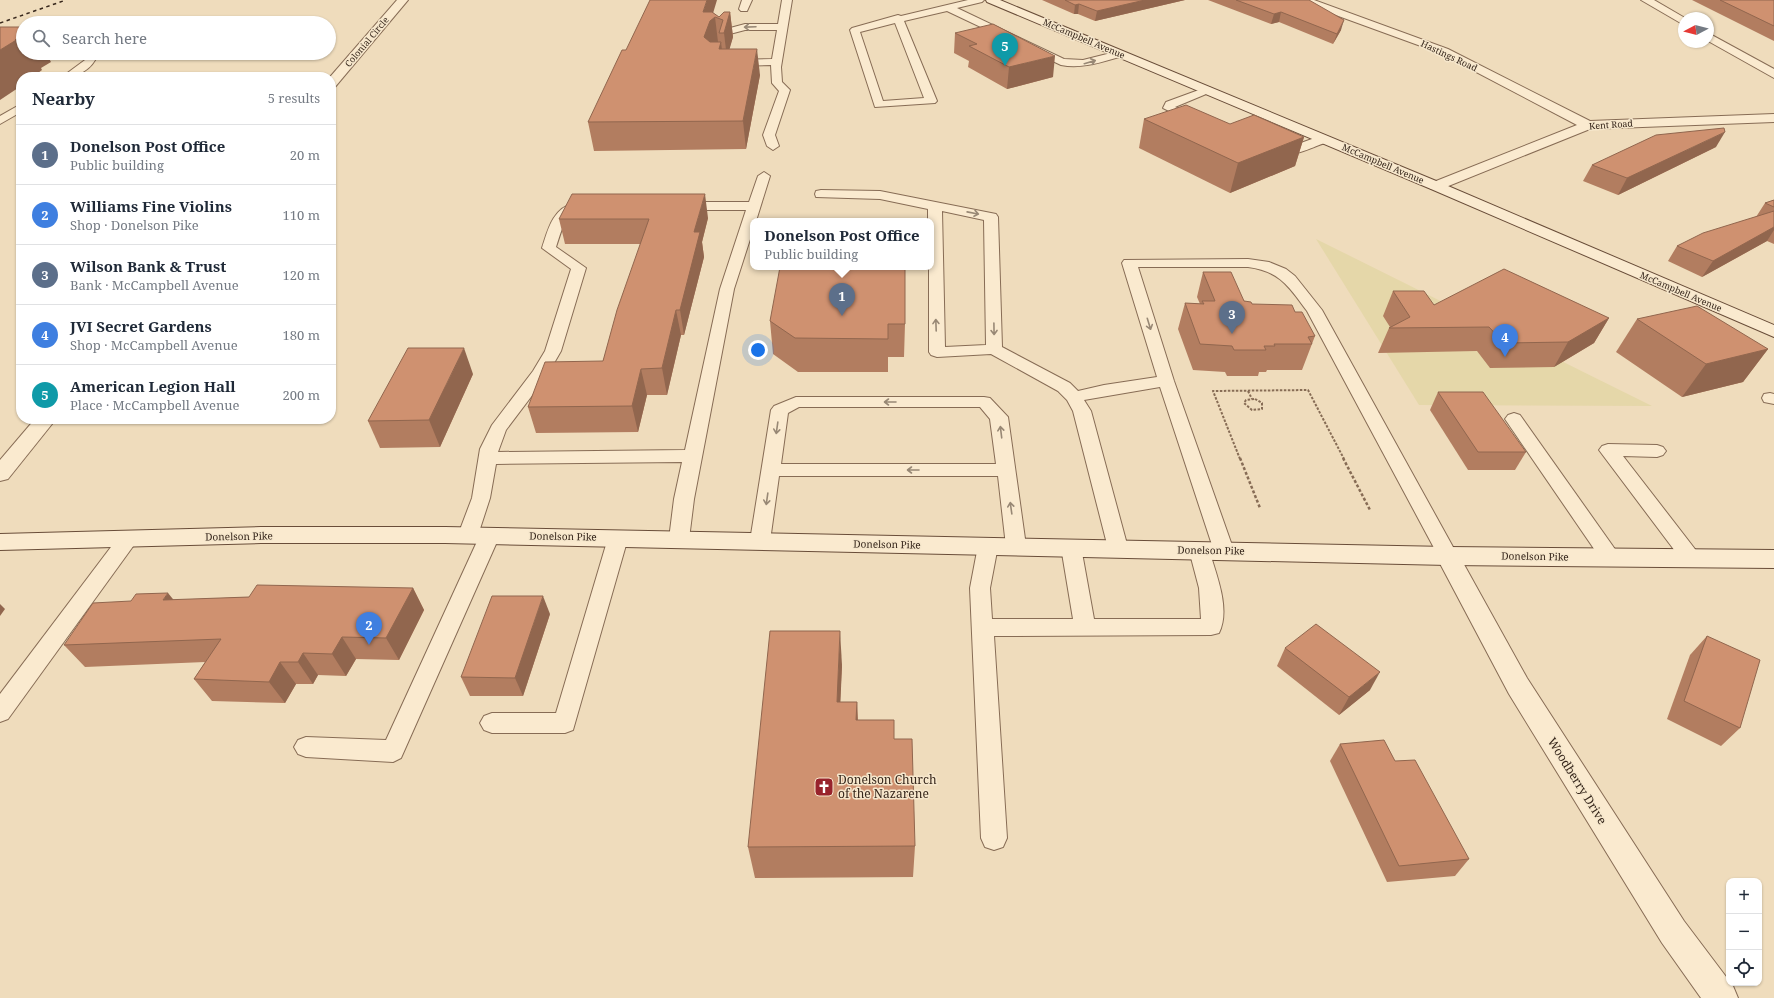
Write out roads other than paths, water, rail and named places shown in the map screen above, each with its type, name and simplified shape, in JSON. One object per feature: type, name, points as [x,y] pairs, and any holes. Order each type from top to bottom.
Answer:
[{"type":"street","name":"Colonial Circle","points":[[336,78],[403,0]]},
{"type":"street","name":"McCampbell Avenue","points":[[991,0],[1436,186],[1774,332]]},
{"type":"street","name":"Hastings Road","points":[[1304,0],[1358,18],[1444,52],[1588,125]]},
{"type":"street","points":[[1646,0],[1678,19]]},
{"type":"street","points":[[1714,39],[1774,74]]},
{"type":"street","name":"Kent Road","points":[[1436,186],[1588,125],[1774,118]]},
{"type":"street","points":[[0,474],[42,424]]},
{"type":"street","name":"Donelson Pike","points":[[0,542],[127,540],[261,535],[479,535],[1448,556],[1774,558]]},
{"type":"street","name":"Woodberry Drive","points":[[1448,556],[1518,686],[1673,932],[1721,998]]},
{"type":"lane","points":[[773,146],[769,135],[785,90],[777,83],[777,62],[787,0]]},
{"type":"lane","points":[[898,18],[931,101],[879,105],[855,30],[898,18],[979,0]]},
{"type":"lane","points":[[947,7],[1061,62],[1072,65],[1081,64],[1119,54]]},
{"type":"lane","points":[[721,37],[722,33],[745,27],[783,27]]},
{"type":"lane","points":[[75,72],[91,60]]},
{"type":"lane","points":[[722,63],[777,62]]},
{"type":"lane","points":[[1203,123],[1169,108],[1170,104],[1207,90]]},
{"type":"lane","points":[[0,121],[16,110]]},
{"type":"lane","points":[[1251,119],[1265,114]]},
{"type":"lane","points":[[1266,146],[1288,152],[1324,139]]},
{"type":"lane","points":[[751,218],[764,176]]},
{"type":"lane","points":[[821,194],[880,195],[991,216],[994,349]]},
{"type":"lane","points":[[306,747],[393,750],[479,535],[481,498],[489,449],[498,429],[540,373],[553,351],[579,268],[549,248],[561,215],[568,208],[583,205],[599,205]]},
{"type":"lane","points":[[669,206],[755,206]]},
{"type":"lane","points":[[935,206],[937,352],[994,349],[1064,387],[1074,397],[1082,411],[1118,548]]},
{"type":"lane","points":[[680,539],[684,499],[692,456],[727,289],[750,221]]},
{"type":"lane","points":[[1224,551],[1166,381],[1129,263],[1248,263],[1271,267],[1290,279],[1314,310],[1448,556]]},
{"type":"lane","points":[[1074,397],[1112,388],[1166,381]]},
{"type":"lane","points":[[760,540],[780,410],[796,402],[984,402],[999,417],[1016,546]]},
{"type":"lane","points":[[1514,419],[1610,557]]},
{"type":"lane","points":[[1657,451],[1608,450],[1691,558]]},
{"type":"lane","points":[[488,458],[692,456]]},
{"type":"lane","points":[[771,470],[1006,470]]},
{"type":"lane","points":[[492,723],[565,723],[618,538]]},
{"type":"lane","points":[[0,712],[127,540]]},
{"type":"lane","points":[[988,546],[980,588],[994,838]]},
{"type":"lane","points":[[1071,547],[1085,627]]},
{"type":"lane","points":[[982,628],[1211,627],[1211,592],[1199,550]]},
{"type":"railway","points":[[20,16],[66,0]]},
{"type":"railway","points":[[0,23],[16,17]]},
{"type":"place","name":"American Legion Hall","points":[[1005,66]]},
{"type":"place","name":"Donelson Post Office","points":[[842,316]]},
{"type":"place","name":"Wilson Bank & Trust","points":[[1232,334]]},
{"type":"place","name":"JVI Secret Gardens","points":[[1505,357]]},
{"type":"place","name":"Williams Fine Violins","points":[[369,645]]},
{"type":"place","name":"Donelson Church of the Nazarene","points":[[824,787]]}]
